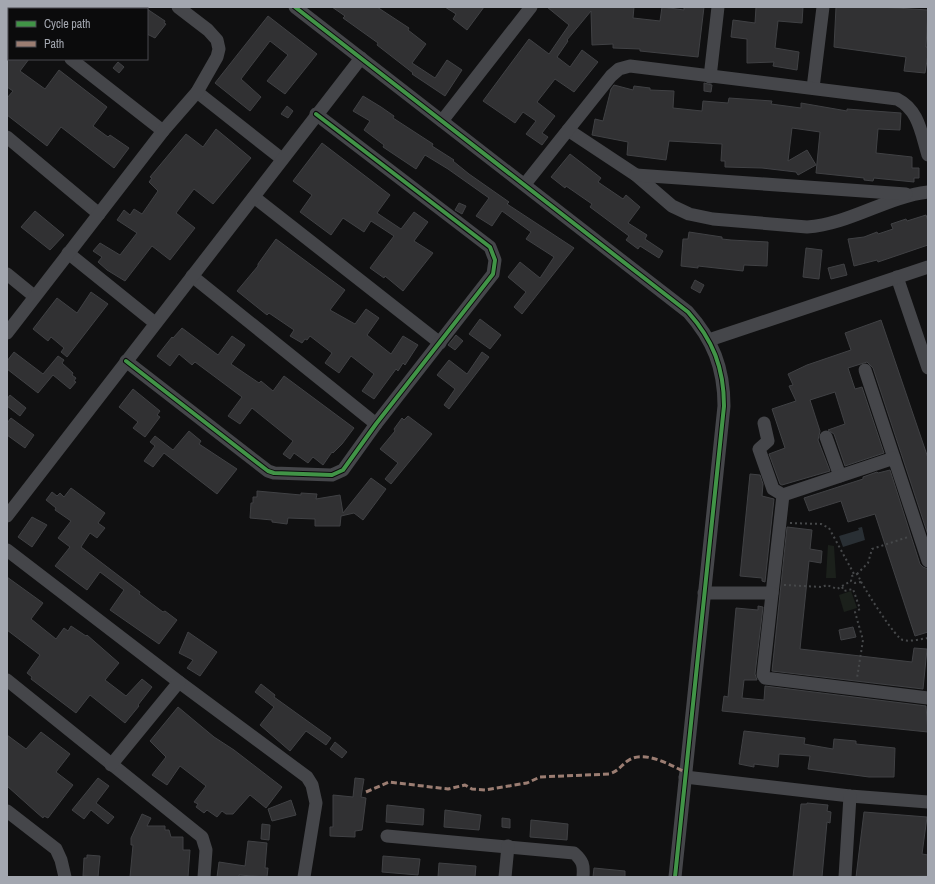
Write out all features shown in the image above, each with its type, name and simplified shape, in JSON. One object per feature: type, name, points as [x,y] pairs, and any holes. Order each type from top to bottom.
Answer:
[{"type":"street","points":[[7,333],[34,296],[163,131],[196,92],[217,57],[219,49],[217,40],[208,30],[178,7]]},
{"type":"street","points":[[296,7],[688,312],[709,340],[718,362],[724,391],[724,406],[684,777],[675,877]]},
{"type":"street","points":[[442,121],[531,7]]},
{"type":"street","points":[[710,77],[718,7]]},
{"type":"street","points":[[814,88],[823,7]]},
{"type":"street","points":[[7,516],[254,197],[316,114],[361,58]]},
{"type":"street","points":[[72,60],[163,131]]},
{"type":"street","points":[[525,184],[611,76],[619,69],[630,66],[897,99],[907,104],[915,114],[928,155]]},
{"type":"street","points":[[196,92],[282,158]]},
{"type":"street","points":[[126,361],[268,471],[274,473],[332,476],[343,470],[376,424],[493,274],[495,260],[490,247],[316,114]]},
{"type":"street","points":[[568,130],[636,174],[672,206],[689,214],[714,219],[807,227],[838,222],[908,194]]},
{"type":"street","points":[[7,137],[99,214]]},
{"type":"street","points":[[636,174],[908,194],[928,192]]},
{"type":"street","points":[[254,197],[440,343]]},
{"type":"street","points":[[68,253],[155,323]]},
{"type":"street","points":[[709,340],[928,267]]},
{"type":"street","points":[[7,274],[34,296]]},
{"type":"street","points":[[192,276],[376,424]]},
{"type":"street","points":[[897,277],[926,351],[928,368]]},
{"type":"street","points":[[866,370],[894,458],[922,535],[928,561]]},
{"type":"street","points":[[764,423],[768,442],[759,449],[773,489],[783,495],[894,458]]},
{"type":"street","points":[[826,437],[840,476]]},
{"type":"street","points":[[783,495],[763,677],[928,698]]},
{"type":"street","points":[[7,550],[179,682],[307,777],[312,785],[316,803],[304,877]]},
{"type":"street","points":[[704,593],[772,588]]},
{"type":"street","points":[[7,680],[202,837],[206,850],[204,877]]},
{"type":"street","points":[[111,765],[179,682]]},
{"type":"street","points":[[684,777],[850,796],[928,802]]},
{"type":"street","points":[[845,877],[850,796]]},
{"type":"street","points":[[7,811],[56,849],[62,860],[65,877]]},
{"type":"street","points":[[387,836],[574,853],[582,860],[584,866],[583,877]]},
{"type":"street","points":[[505,877],[508,846]]},
{"type":"path","points":[[780,522],[821,524],[829,528],[893,632],[901,640],[911,641],[928,638]]},
{"type":"path","points":[[772,588],[822,587],[827,585],[837,588],[842,587],[851,581],[868,563],[872,549],[922,535]]},
{"type":"path","points":[[851,581],[855,583],[861,582]]},
{"type":"path","points":[[842,587],[844,591],[853,588],[860,609],[855,612],[863,640],[856,689]]},
{"type":"shaded area","points":[[862,527],[865,540],[843,547],[839,536],[859,530],[858,528]]},
{"type":"shaded area","points":[[828,545],[834,546],[836,578],[826,578]]},
{"type":"shaded area","points":[[851,591],[857,608],[844,612],[839,595]]},
{"type":"building","points":[[332,7],[377,7],[409,28],[408,30],[426,44],[412,63],[435,78],[447,60],[462,70],[445,96],[412,74],[413,73],[377,45],[378,43],[343,18],[345,16]]},
{"type":"building","points":[[445,7],[484,7],[467,30],[453,19],[456,14]]},
{"type":"building","points":[[547,7],[634,7],[633,18],[660,21],[662,7],[684,10],[684,7],[704,7],[698,57],[640,51],[640,49],[613,48],[613,44],[592,45],[591,11],[567,40],[568,41],[557,57],[570,67],[582,50],[598,62],[574,92],[555,79],[537,102],[555,116],[542,133],[548,137],[542,145],[526,134],[536,121],[523,112],[515,123],[483,101],[529,39],[549,54],[569,25]]},
{"type":"building","points":[[756,7],[803,7],[802,23],[778,21],[775,48],[799,52],[797,70],[773,66],[774,62],[747,63],[747,39],[731,37],[733,20],[755,23]]},
{"type":"building","points":[[836,7],[879,7],[928,10],[926,47],[928,47],[928,54],[925,73],[904,71],[906,57],[834,47]]},
{"type":"building","points":[[148,10],[165,21],[164,23],[166,24],[155,38],[148,34]]},
{"type":"building","points":[[268,16],[317,54],[285,94],[267,81],[288,55],[270,41],[241,79],[261,97],[250,111],[215,83]]},
{"type":"building","points":[[7,59],[28,60],[20,71],[45,89],[59,70],[107,107],[93,126],[108,137],[110,135],[129,148],[114,168],[61,127],[47,146],[7,115],[7,98],[13,91],[7,87]]},
{"type":"building","points":[[118,62],[124,67],[119,73],[113,68]]},
{"type":"building","points":[[704,83],[712,85],[711,92],[704,91]]},
{"type":"building","points":[[614,85],[633,90],[634,86],[650,88],[650,90],[674,91],[673,108],[702,111],[703,101],[728,103],[729,98],[772,101],[771,104],[801,108],[801,103],[847,111],[847,109],[901,113],[900,130],[878,129],[876,153],[912,157],[912,168],[919,168],[919,178],[914,178],[914,182],[874,178],[873,181],[864,180],[864,178],[816,173],[820,132],[792,128],[788,161],[807,150],[816,165],[798,175],[796,172],[762,168],[725,167],[725,161],[721,161],[722,144],[669,141],[666,160],[627,155],[628,142],[592,135],[595,119],[603,121],[611,89]]},
{"type":"building","points":[[363,96],[433,144],[432,146],[454,160],[453,161],[469,174],[509,202],[507,204],[574,248],[522,314],[514,307],[526,292],[508,277],[520,262],[540,278],[554,257],[526,239],[531,232],[502,211],[492,226],[476,216],[489,198],[448,169],[425,155],[416,169],[383,147],[384,145],[364,130],[370,121],[353,111]]},
{"type":"building","points":[[287,106],[293,111],[288,118],[281,114]]},
{"type":"building","points":[[216,129],[251,158],[213,204],[194,189],[176,213],[195,228],[170,260],[152,246],[125,281],[107,270],[98,262],[102,257],[93,251],[100,243],[120,255],[137,233],[117,220],[124,210],[130,215],[134,209],[142,214],[158,191],[149,182],[152,178],[150,177],[186,134],[203,147]]},
{"type":"building","points":[[322,143],[390,195],[377,213],[401,229],[414,212],[428,222],[414,241],[433,253],[403,291],[385,276],[384,278],[370,268],[394,236],[371,221],[364,232],[343,218],[331,235],[300,212],[312,195],[293,181]]},
{"type":"building","points":[[570,154],[601,178],[598,182],[623,199],[626,195],[640,207],[628,223],[647,235],[645,239],[663,251],[659,258],[640,246],[638,249],[626,240],[629,236],[590,207],[592,204],[566,186],[565,188],[551,177]]},
{"type":"building","points":[[459,203],[466,206],[462,214],[455,210]]},
{"type":"building","points":[[35,211],[64,235],[50,250],[21,227]]},
{"type":"building","points":[[926,215],[928,221],[928,245],[878,262],[877,260],[854,266],[848,239],[864,237],[877,232],[878,234],[893,229],[891,224]]},
{"type":"building","points":[[689,232],[722,237],[722,239],[768,242],[767,266],[744,265],[743,271],[698,266],[698,268],[681,266],[683,239],[688,239]]},
{"type":"building","points":[[276,239],[345,290],[330,310],[355,324],[366,309],[379,318],[367,335],[391,354],[403,336],[418,345],[405,365],[403,363],[398,371],[396,369],[374,399],[362,391],[374,374],[351,356],[339,373],[325,363],[332,353],[310,336],[302,343],[290,336],[294,330],[269,313],[267,315],[237,291],[258,266]]},
{"type":"building","points":[[806,248],[822,250],[819,279],[803,277]]},
{"type":"building","points":[[844,264],[847,275],[831,279],[828,268]]},
{"type":"building","points":[[695,280],[704,285],[700,293],[691,288]]},
{"type":"building","points":[[91,292],[108,304],[67,357],[61,352],[64,348],[51,337],[48,341],[33,329],[57,298],[77,313]]},
{"type":"building","points":[[480,319],[501,335],[490,349],[469,334]]},
{"type":"building","points":[[881,320],[928,458],[928,535],[873,368],[867,362],[848,368],[855,389],[862,387],[884,453],[845,466],[834,434],[828,430],[845,424],[835,392],[810,400],[820,431],[818,440],[830,471],[782,485],[780,484],[769,454],[785,448],[772,409],[796,401],[789,386],[793,385],[788,374],[807,365],[851,350],[845,333]]},
{"type":"building","points":[[182,328],[218,355],[232,336],[245,345],[231,364],[259,383],[261,381],[273,391],[284,376],[354,428],[342,444],[333,453],[332,452],[323,465],[313,457],[308,463],[294,453],[290,459],[283,454],[293,441],[252,408],[240,424],[228,416],[242,397],[195,362],[192,365],[179,354],[170,366],[157,356],[172,337],[173,338]]},
{"type":"building","points":[[456,335],[463,341],[455,350],[448,345]]},
{"type":"building","points":[[14,352],[43,374],[58,356],[64,360],[62,363],[73,373],[72,375],[76,378],[74,381],[76,382],[70,389],[53,375],[38,393],[7,369],[7,361]]},
{"type":"building","points":[[482,352],[489,357],[449,409],[444,405],[455,389],[437,375],[449,360],[467,374]]},
{"type":"building","points":[[133,389],[160,411],[157,415],[160,417],[145,437],[133,428],[138,422],[119,407]]},
{"type":"building","points":[[10,395],[26,408],[20,416],[7,406],[7,399]]},
{"type":"building","points":[[408,416],[432,434],[391,484],[385,479],[398,463],[380,449],[395,431],[394,429],[402,418],[404,420]]},
{"type":"building","points":[[11,418],[34,435],[25,448],[7,435],[7,423]]},
{"type":"building","points":[[189,431],[201,441],[199,444],[237,469],[217,494],[164,453],[153,467],[144,461],[155,446],[150,442],[155,436],[173,450]]},
{"type":"building","points":[[890,470],[920,564],[928,569],[928,632],[915,636],[875,514],[848,522],[841,501],[809,511],[804,498],[863,479],[863,477],[877,472]]},
{"type":"building","points":[[750,474],[760,475],[763,484],[762,496],[774,499],[765,582],[762,581],[762,578],[740,576]]},
{"type":"building","points":[[371,478],[386,489],[363,520],[354,513],[341,516],[340,526],[315,526],[315,519],[288,518],[287,524],[272,522],[272,520],[250,518],[251,503],[253,503],[253,497],[257,497],[257,491],[301,495],[301,493],[317,494],[316,499],[340,495],[343,513]]},
{"type":"building","points":[[71,488],[105,513],[98,523],[105,528],[97,538],[90,533],[81,547],[140,592],[139,594],[163,612],[165,611],[177,620],[159,644],[110,610],[124,590],[100,572],[87,590],[55,566],[70,547],[58,538],[71,521],[55,510],[56,508],[46,500],[52,492],[57,496],[60,493],[64,497]]},
{"type":"building","points":[[32,517],[47,525],[32,547],[18,537]]},
{"type":"building","points":[[787,527],[812,530],[810,549],[822,551],[821,563],[809,561],[800,649],[912,662],[914,648],[927,649],[923,689],[772,671]]},
{"type":"building","points":[[7,577],[43,603],[31,619],[56,639],[64,628],[68,631],[71,626],[86,636],[87,635],[119,663],[105,680],[126,696],[142,679],[152,687],[125,723],[90,695],[76,713],[31,679],[32,677],[27,673],[40,655],[7,630]]},
{"type":"building","points":[[758,606],[763,607],[755,674],[757,680],[744,680],[742,698],[764,700],[765,686],[926,706],[928,732],[722,711],[724,696],[728,697],[736,608],[758,610]]},
{"type":"building","points":[[853,627],[856,637],[841,640],[839,630]]},
{"type":"building","points":[[188,632],[217,652],[200,676],[187,668],[193,660],[179,653]]},
{"type":"building","points":[[261,684],[275,695],[274,697],[331,738],[326,745],[306,731],[290,751],[260,725],[274,707],[255,692]]},
{"type":"building","points":[[178,707],[214,737],[234,750],[282,787],[266,808],[250,795],[233,814],[226,814],[222,811],[217,817],[207,810],[204,813],[196,807],[198,804],[194,802],[206,786],[180,766],[167,785],[152,775],[166,757],[150,741]]},
{"type":"building","points":[[744,731],[805,738],[804,744],[833,749],[834,739],[856,741],[856,744],[895,748],[894,777],[869,777],[808,769],[810,756],[779,754],[778,767],[754,764],[754,767],[739,764]]},
{"type":"building","points":[[41,732],[70,754],[56,772],[73,785],[48,818],[44,816],[43,818],[7,786],[7,735],[26,749]]},
{"type":"building","points":[[335,742],[347,752],[342,758],[330,749]]},
{"type":"building","points":[[98,778],[109,786],[96,803],[114,817],[108,824],[91,810],[84,819],[72,810]]},
{"type":"building","points":[[355,778],[364,779],[361,797],[366,798],[362,830],[355,831],[355,837],[330,836],[330,827],[333,827],[333,795],[353,797]]},
{"type":"building","points":[[291,800],[296,815],[272,821],[268,809]]},
{"type":"building","points":[[807,803],[828,805],[827,811],[831,812],[830,823],[827,822],[822,877],[793,877],[801,804]]},
{"type":"building","points":[[387,805],[424,809],[423,825],[386,822]]},
{"type":"building","points":[[445,810],[481,815],[479,830],[444,827]]},
{"type":"building","points":[[864,812],[927,817],[922,854],[928,855],[928,876],[856,877]]},
{"type":"building","points":[[142,814],[151,818],[147,826],[165,826],[165,830],[169,830],[171,837],[183,837],[183,850],[190,850],[188,877],[130,877],[133,845],[131,845],[131,838]]},
{"type":"building","points":[[502,818],[510,819],[510,828],[502,827]]},
{"type":"building","points":[[531,820],[568,824],[567,840],[530,837]]},
{"type":"building","points":[[262,824],[270,825],[269,840],[261,839]]},
{"type":"building","points":[[248,841],[267,843],[265,868],[268,868],[267,877],[239,875],[239,877],[217,877],[219,862],[245,866]]},
{"type":"building","points":[[87,855],[100,856],[98,877],[83,876],[84,858],[87,858]]},
{"type":"building","points":[[383,856],[420,859],[418,875],[382,872]]},
{"type":"building","points":[[439,863],[476,866],[475,877],[438,877]]},
{"type":"building","points":[[594,868],[625,871],[625,877],[593,877]]},
{"type":"marked path","points":[[366,792],[389,782],[448,789],[465,785],[472,789],[485,790],[527,783],[540,777],[609,774],[635,757],[650,758],[665,762],[685,772]]},
{"type":"cycle path","points":[[295,7],[688,312],[704,333],[715,355],[722,379],[724,406],[675,877]]},
{"type":"cycle path","points":[[126,361],[268,471],[274,473],[332,475],[343,470],[376,424],[493,274],[495,260],[490,247],[316,114]]}]
